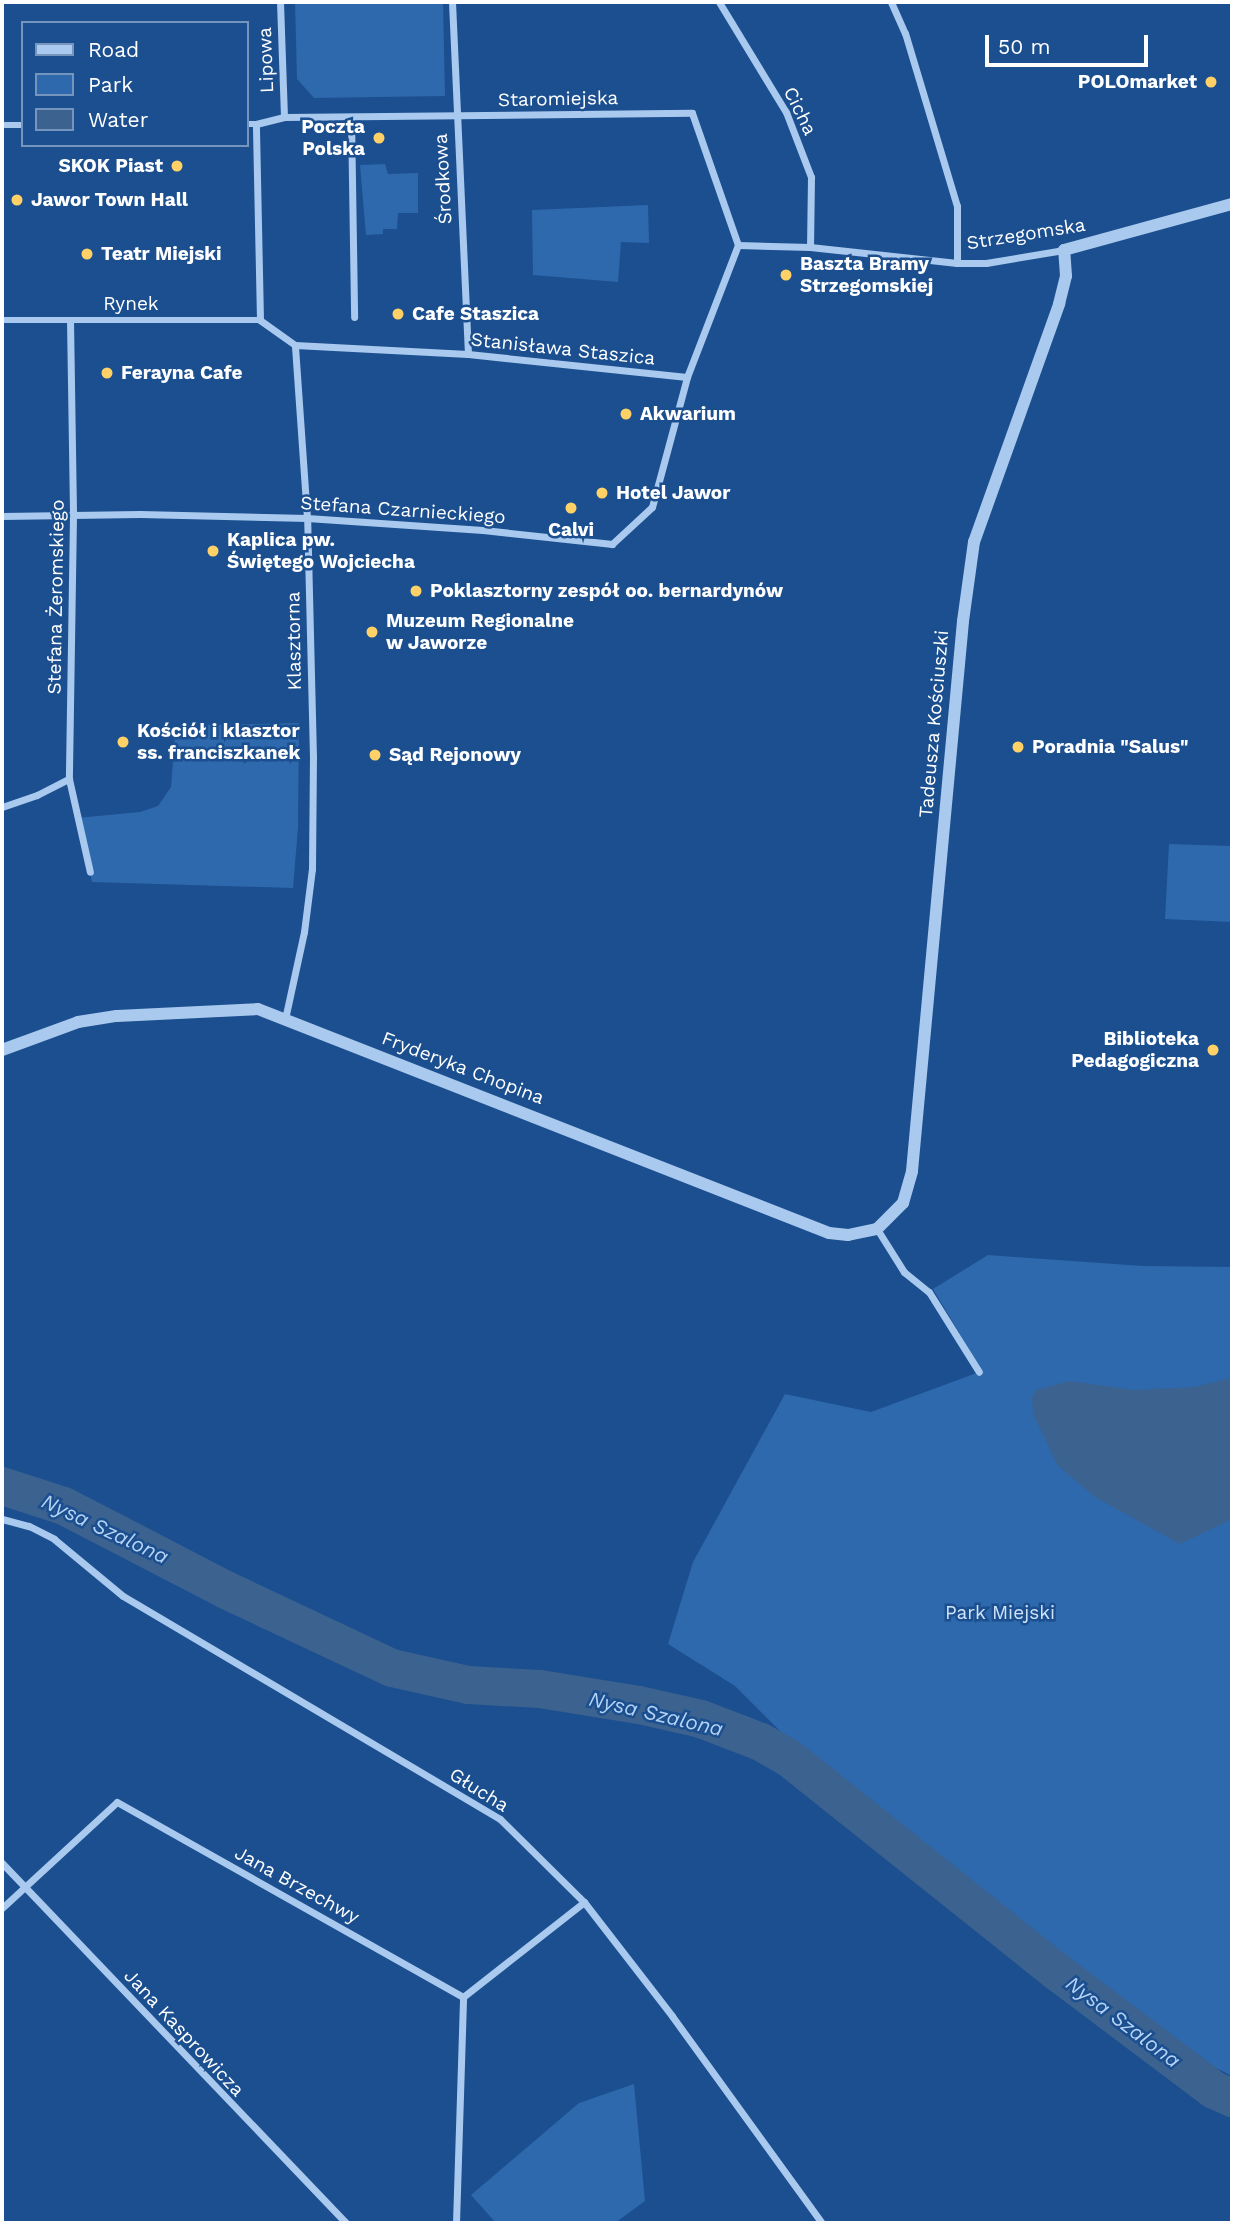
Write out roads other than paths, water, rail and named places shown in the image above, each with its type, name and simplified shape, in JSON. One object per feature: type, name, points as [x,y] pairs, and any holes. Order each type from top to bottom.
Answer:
[{"type":"street","name":"Lipowa","points":[[280,2],[284,117]]},
{"type":"street","name":"Środkowa","points":[[452,2],[468,354]]},
{"type":"street","name":"Cicha","points":[[719,2],[786,112],[811,177],[810,247]]},
{"type":"street","points":[[891,2],[905,33],[957,206],[957,264]]},
{"type":"street","name":"Staromiejska","points":[[284,117],[692,113],[738,246]]},
{"type":"street","points":[[284,117],[251,124],[260,320],[295,345]]},
{"type":"street","points":[[351,117],[354,317]]},
{"type":"street","points":[[2,125],[21,125]]},
{"type":"street","name":"Strzegomska","points":[[738,246],[810,247],[957,264],[986,263],[1064,250],[1232,204]]},
{"type":"street","points":[[687,377],[738,246]]},
{"type":"street","name":"Tadeusza Kościuszki","points":[[896,1212],[907,1193],[912,1171],[970,564],[982,512],[1059,304],[1066,276],[1064,250]]},
{"type":"street","name":"Rynek","points":[[2,320],[260,320]]},
{"type":"street","name":"Stefana Żeromskiego","points":[[70,320],[74,516],[69,779],[90,872]]},
{"type":"street","name":"Stanisława Staszica","points":[[295,345],[468,354],[687,377]]},
{"type":"street","name":"Klasztorna","points":[[285,1019],[304,932],[312,869],[313,757],[307,518],[295,345]]},
{"type":"street","name":"Stefana Czarnieckiego","points":[[2,516],[140,514],[307,518],[483,530],[612,544],[652,507],[687,377]]},
{"type":"street","points":[[2,807],[37,795],[69,779]]},
{"type":"street","name":"Fryderyka Chopina","points":[[2,1050],[78,1022],[117,1016],[249,1009],[285,1019],[829,1233],[848,1235],[877,1228],[896,1212]]},
{"type":"street","points":[[877,1228],[904,1272],[929,1292],[979,1372]]},
{"type":"street","name":"Głucha","points":[[2,1519],[29,1526],[54,1539],[124,1596],[500,1819],[584,1902],[672,2016],[822,2223]]},
{"type":"street","name":"Jana Brzechwy","points":[[2,1908],[117,1802],[463,1997]]},
{"type":"street","name":"Jana Kasprowicza","points":[[2,1863],[346,2223]]},
{"type":"street","points":[[456,2223],[463,1997],[584,1902]]},
{"type":"water","points":[[1232,1378],[1232,1519],[1180,1544],[1095,1497],[1058,1466],[1033,1414],[1032,1398],[1036,1390],[1070,1381],[1133,1390],[1194,1387]]},
{"type":"waterway","name":"Nysa Szalona","points":[[2,1486],[64,1506],[226,1590],[392,1668],[468,1685],[540,1689],[639,1705],[701,1719],[761,1742],[789,1758],[1056,1971],[1214,2090],[1232,2098]]},
{"type":"place","name":"POLOmarket","points":[[1211,82]]},
{"type":"place","name":"Poczta Polska","points":[[379,138]]},
{"type":"place","name":"SKOK Piast","points":[[177,166]]},
{"type":"place","name":"Jawor Town Hall","points":[[17,200]]},
{"type":"place","name":"Teatr Miejski","points":[[87,254]]},
{"type":"place","name":"Baszta Bramy Strzegomskiej","points":[[786,275]]},
{"type":"place","name":"Cafe Staszica","points":[[398,314]]},
{"type":"place","name":"Ferayna Cafe","points":[[107,373]]},
{"type":"place","name":"Akwarium","points":[[626,414]]},
{"type":"place","name":"Hotel Jawor","points":[[602,493]]},
{"type":"place","name":"Calvi","points":[[571,508]]},
{"type":"place","name":"Kaplica pw. Świętego Wojciecha","points":[[213,551]]},
{"type":"place","name":"Poklasztorny zespół oo. bernardynów","points":[[416,591]]},
{"type":"place","name":"Muzeum Regionalne w Jaworze","points":[[372,632]]},
{"type":"place","name":"Kościół i klasztor ss. franciszkanek","points":[[123,742]]},
{"type":"place","name":"Poradnia \"Salus\"","points":[[1018,747]]},
{"type":"place","name":"Sąd Rejonowy","points":[[375,755]]},
{"type":"place","name":"Biblioteka Pedagogiczna","points":[[1213,1050]]},
{"type":"park label","name":"Park Miejski","points":[[1000,1613]]}]
